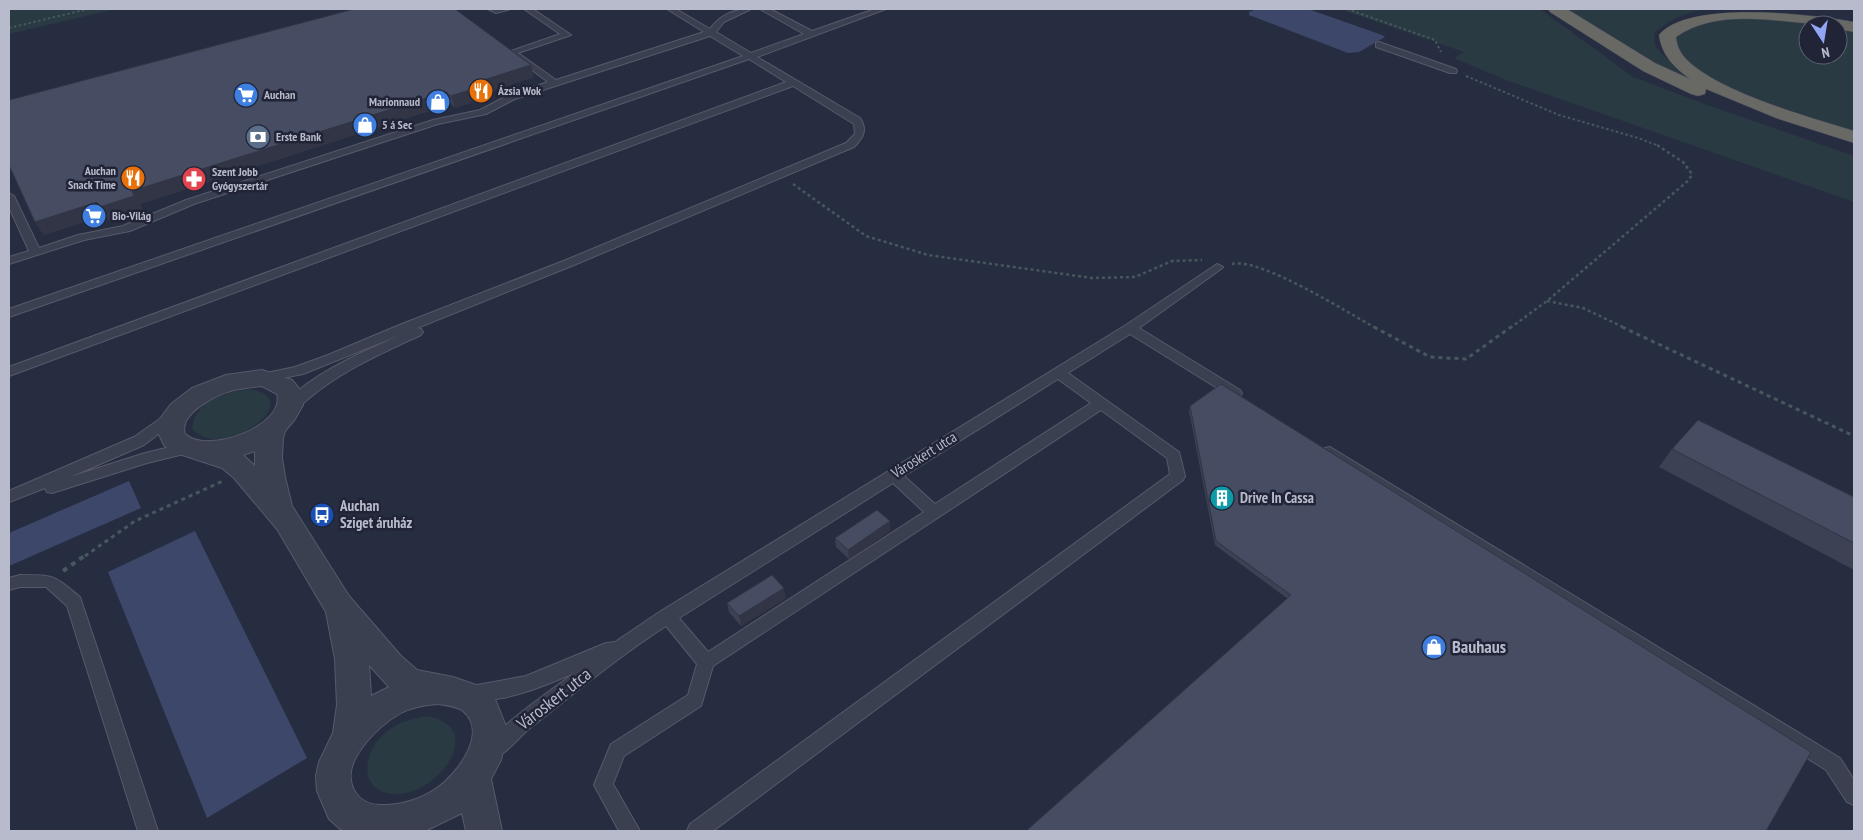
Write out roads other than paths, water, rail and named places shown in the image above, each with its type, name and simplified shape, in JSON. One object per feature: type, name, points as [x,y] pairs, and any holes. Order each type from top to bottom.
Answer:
[{"type":"highway","points":[[1556,9],[1613,45],[1682,84],[1777,121],[1854,148]]},
{"type":"highway","points":[[1808,9],[1854,20]]},
{"type":"highway","points":[[1854,27],[1778,14],[1728,12],[1707,14],[1687,19],[1675,26],[1667,35],[1669,50],[1678,61],[1703,79],[1735,96],[1854,137]]},
{"type":"street","points":[[279,510],[267,458],[267,442],[291,400],[290,391],[279,382],[262,378],[245,379],[226,383],[192,400],[180,411],[171,428],[172,437],[176,444],[234,463],[279,510],[339,607],[391,668],[404,680],[417,686],[448,690],[471,698],[482,709],[488,724],[488,742],[478,768],[455,796],[432,811],[406,821],[398,828],[368,822],[352,815],[340,804],[334,790],[334,773],[339,755],[349,737],[363,721],[381,707],[401,697],[421,691],[448,690]]},
{"type":"street","points":[[194,450],[240,446],[258,438],[280,419]]},
{"type":"street","points":[[339,607],[352,662],[355,697],[354,714],[349,737]]},
{"type":"street","points":[[478,768],[484,831]]},
{"type":"lane","points":[[492,9],[496,11],[507,9]]},
{"type":"lane","points":[[528,9],[567,35],[512,52],[555,83]]},
{"type":"lane","points":[[262,378],[276,377],[311,366],[398,330],[475,302],[850,145],[860,137],[861,127],[858,120],[671,9]]},
{"type":"lane","points":[[9,261],[82,237],[126,229],[190,202],[436,122],[483,112],[499,102],[711,33],[721,20],[747,9]]},
{"type":"lane","points":[[764,9],[811,34]]},
{"type":"lane","points":[[847,9],[862,16]]},
{"type":"lane","points":[[9,313],[882,9]]},
{"type":"lane","points":[[1378,45],[1453,71]]},
{"type":"lane","points":[[9,372],[794,82]]},
{"type":"lane","points":[[9,196],[35,252]]},
{"type":"lane","name":"Városkert utca","points":[[478,768],[520,725],[629,641],[1130,328],[1217,267]]},
{"type":"lane","points":[[280,419],[302,395],[325,379],[475,302]]},
{"type":"lane","points":[[1130,328],[1248,401]]},
{"type":"lane","points":[[697,831],[1178,476],[1174,456],[1058,372]]},
{"type":"lane","points":[[630,831],[603,785],[617,750],[695,700],[706,662],[1102,403]]},
{"type":"lane","points":[[9,497],[139,441],[153,433],[180,411]]},
{"type":"lane","points":[[1316,443],[1833,764],[1854,796]]},
{"type":"lane","points":[[9,503],[145,458],[194,450]]},
{"type":"lane","points":[[893,475],[934,512]]},
{"type":"lane","points":[[9,584],[20,581],[48,581],[74,602],[148,831]]},
{"type":"lane","points":[[667,616],[706,662]]},
{"type":"lane","name":"Városkert utca","points":[[448,690],[491,692],[526,684],[629,641]]},
{"type":"water","points":[[1257,9],[1308,9],[1385,37],[1359,52],[1348,53],[1249,15],[1249,12]]},
{"type":"water","points":[[129,481],[141,508],[9,566],[9,533]]},
{"type":"water","points":[[195,531],[307,758],[207,818],[108,572]]},
{"type":"place","name":"Ázsia Wok","points":[[481,91]]},
{"type":"place","name":"Auchan","points":[[246,95]]},
{"type":"place","name":"Marionnaud","points":[[438,102]]},
{"type":"place","name":"5 á Sec","points":[[365,125]]},
{"type":"place","name":"Erste Bank","points":[[258,137]]},
{"type":"place","name":"Auchan Snack Time","points":[[133,178]]},
{"type":"place","name":"Szent Jobb Gyógyszertár","points":[[194,179]]},
{"type":"place","name":"Bio-Világ","points":[[94,216]]},
{"type":"place","name":"Drive In Cassa","points":[[1222,498]]},
{"type":"place","name":"Auchan Sziget áruház","points":[[322,515]]},
{"type":"place","name":"Bauhaus","points":[[1434,647]]}]
